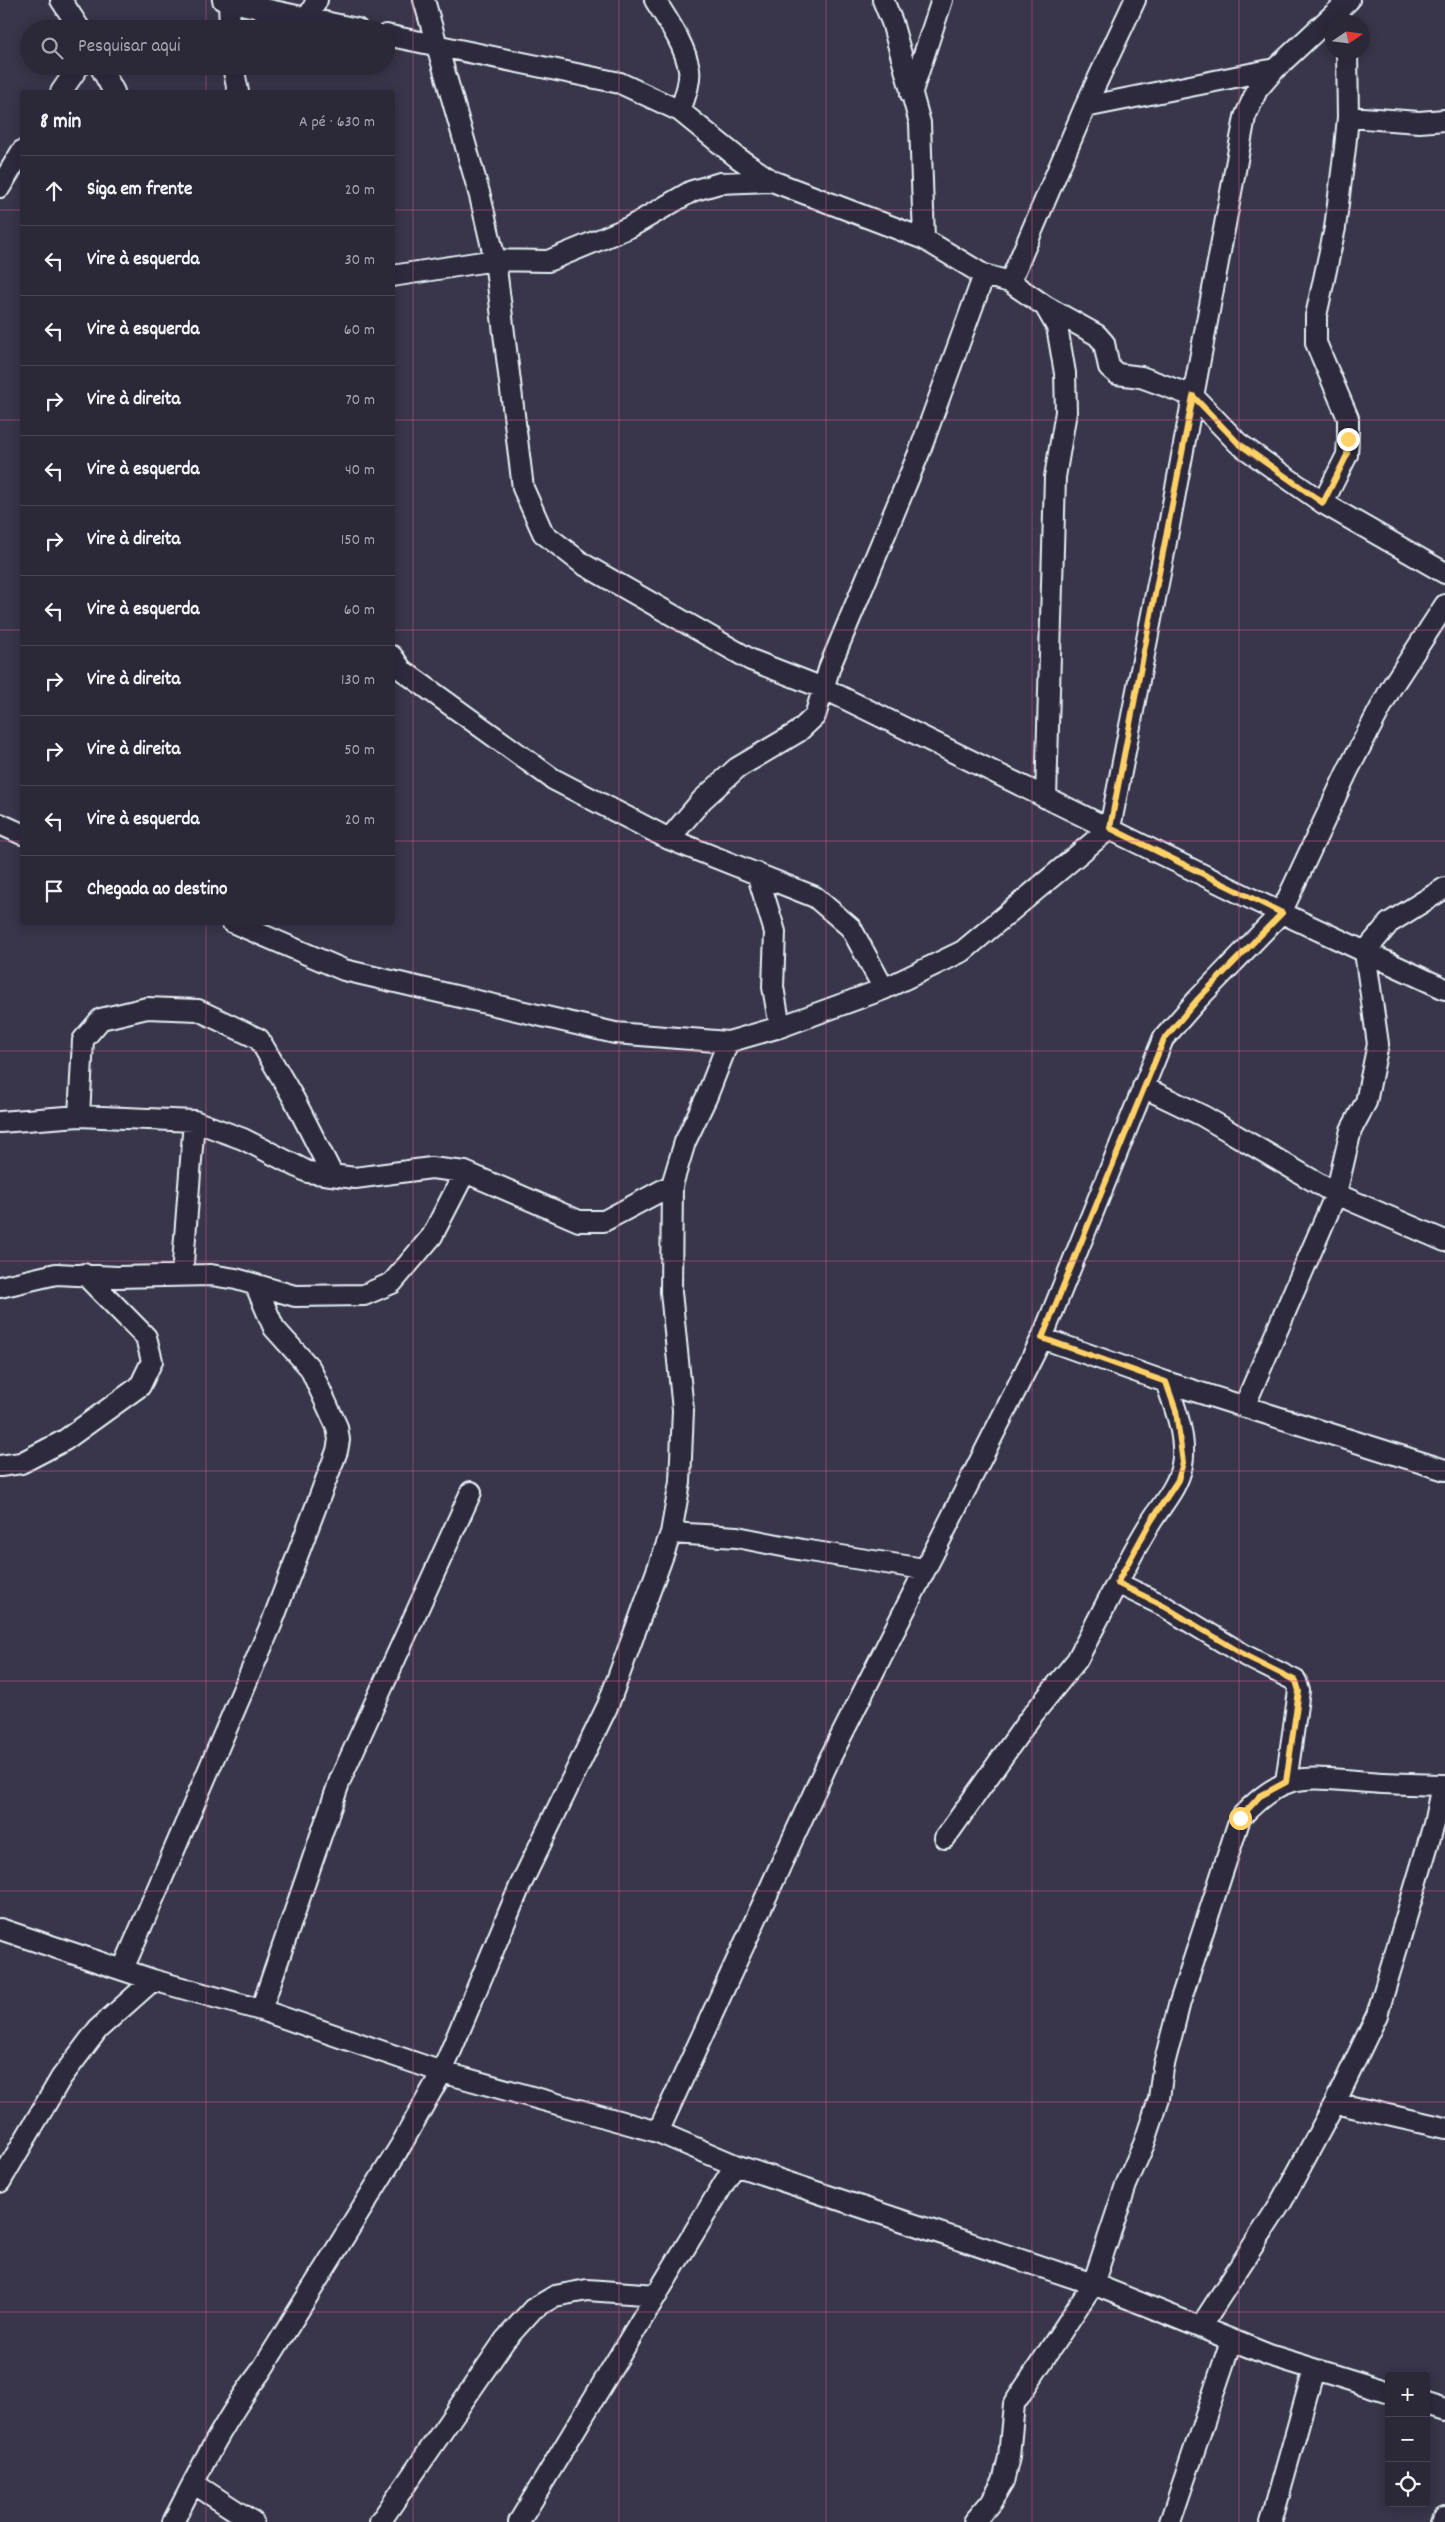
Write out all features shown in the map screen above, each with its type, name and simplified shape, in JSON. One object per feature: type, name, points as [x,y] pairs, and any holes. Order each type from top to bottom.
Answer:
[{"type":"street","points":[[61,0],[74,20]]},
{"type":"street","points":[[308,18],[317,0]]},
{"type":"street","points":[[424,0],[480,196],[495,260],[523,488],[543,533],[583,564],[750,660],[823,688],[1282,913],[1445,989]]},
{"type":"street","points":[[655,0],[674,31],[690,70],[686,94],[680,111]]},
{"type":"street","points":[[883,0],[892,22],[910,94],[920,124],[924,239]]},
{"type":"street","points":[[910,94],[942,0]]},
{"type":"street","points":[[1010,282],[1085,107],[1135,0]]},
{"type":"street","points":[[229,20],[226,2],[317,20]]},
{"type":"street","points":[[239,925],[344,970],[615,1034],[728,1042],[780,1027],[884,989],[963,951],[1110,828],[1193,396],[1244,117],[1257,90],[1275,70],[1347,9]]},
{"type":"street","points":[[395,37],[620,83],[680,111],[738,158],[772,181],[924,239],[984,275],[1010,282],[1045,306],[1097,335],[1104,343],[1110,367],[1117,374],[1141,377],[1193,396],[1238,443],[1323,503],[1445,573]]},
{"type":"street","points":[[1323,503],[1347,455],[1348,439],[1348,418],[1316,343],[1316,316],[1335,228],[1348,117],[1346,60]]},
{"type":"street","points":[[1085,107],[1275,70]]},
{"type":"street","points":[[62,90],[72,75]]},
{"type":"street","points":[[105,75],[113,90]]},
{"type":"street","points":[[234,75],[238,90]]},
{"type":"street","points":[[1348,117],[1419,122],[1445,120]]},
{"type":"street","points":[[0,187],[20,154]]},
{"type":"street","points":[[395,276],[495,260],[548,261],[630,227],[692,191],[720,183],[772,181]]},
{"type":"street","points":[[669,839],[702,800],[737,768],[798,732],[815,716],[830,666],[919,453],[984,275]]},
{"type":"street","points":[[1045,306],[1057,327],[1065,373],[1066,412],[1055,477],[1046,798]]},
{"type":"street","points":[[658,2132],[829,1760],[1042,1338],[1164,1039],[1198,999],[1282,913],[1348,770],[1391,688],[1445,605]]},
{"type":"street","points":[[395,660],[402,670],[553,779],[669,839],[815,896],[851,928],[884,989]]},
{"type":"street","points":[[0,824],[20,833]]},
{"type":"street","points":[[757,873],[775,932],[773,987],[780,1027]]},
{"type":"street","points":[[1244,1406],[1336,1194],[1351,1130],[1366,1102],[1378,1044],[1365,952],[1389,922],[1445,888]]},
{"type":"street","points":[[79,1116],[83,1040],[101,1019],[147,1008],[198,1010],[259,1039],[294,1099],[332,1174]]},
{"type":"street","points":[[173,2522],[225,2422],[260,2371],[401,2145],[442,2072],[520,1886],[608,1705],[671,1533],[680,1482],[683,1410],[671,1292],[672,1185],[685,1142],[707,1096],[728,1042]]},
{"type":"street","points":[[1143,1087],[1202,1116],[1336,1194],[1445,1241]]},
{"type":"street","points":[[0,1122],[79,1116],[194,1121],[244,1139],[308,1172],[355,1178],[431,1168],[464,1172],[579,1222],[604,1221],[672,1185]]},
{"type":"street","points":[[182,1276],[194,1121]]},
{"type":"street","points":[[0,1287],[56,1274],[211,1276],[236,1279],[294,1296],[364,1296],[392,1283],[432,1236],[464,1172]]},
{"type":"street","points":[[0,1466],[21,1463],[65,1440],[140,1386],[152,1361],[146,1337],[84,1274]]},
{"type":"street","points":[[112,1302],[118,1276]]},
{"type":"street","points":[[123,1969],[271,1625],[337,1451],[339,1440],[337,1427],[310,1368],[274,1328],[256,1286]]},
{"type":"street","points":[[1042,1338],[1166,1382],[1445,1470]]},
{"type":"street","points":[[946,1838],[1030,1718],[1077,1660],[1151,1521],[1178,1480],[1183,1463],[1176,1411],[1166,1382]]},
{"type":"street","points":[[261,2010],[340,1780],[471,1492]]},
{"type":"street","points":[[671,1533],[736,1537],[803,1550],[924,1569]]},
{"type":"street","points":[[1117,1583],[1162,1605],[1246,1656],[1296,1681],[1299,1691],[1286,1782]]},
{"type":"street","points":[[974,2522],[991,2502],[1003,2482],[1009,2457],[1014,2404],[1093,2284],[1126,2185],[1144,2144],[1159,2099],[1163,2068],[1180,2002],[1240,1818],[1260,1796],[1286,1782],[1319,1777],[1368,1782],[1444,1785],[1377,2015],[1335,2102],[1282,2200],[1201,2326]]},
{"type":"street","points":[[0,1929],[153,1980],[261,2010],[442,2072],[658,2132],[735,2166],[1093,2284],[1201,2326],[1232,2341],[1385,2391]]},
{"type":"street","points":[[0,2182],[61,2078],[98,2029],[153,1980]]},
{"type":"street","points":[[1335,2102],[1445,2128]]},
{"type":"street","points":[[518,2522],[735,2166]]},
{"type":"street","points":[[380,2522],[505,2340],[533,2309],[555,2296],[587,2290],[657,2295]]},
{"type":"street","points":[[1170,2522],[1232,2341]]},
{"type":"street","points":[[1271,2522],[1314,2369]]},
{"type":"street","points":[[1430,2405],[1445,2410]]},
{"type":"street","points":[[193,2483],[253,2522]]},
{"type":"street","points":[[1443,2522],[1445,2516]]},
{"type":"route","points":[[1240,1818],[1260,1796],[1286,1782],[1299,1691],[1296,1681],[1246,1656],[1162,1605],[1117,1583],[1151,1521],[1178,1480],[1183,1463],[1176,1411],[1166,1382],[1042,1338],[1164,1039],[1198,999],[1282,913],[1110,828],[1193,396],[1238,443],[1323,503],[1347,455],[1348,439]]}]
